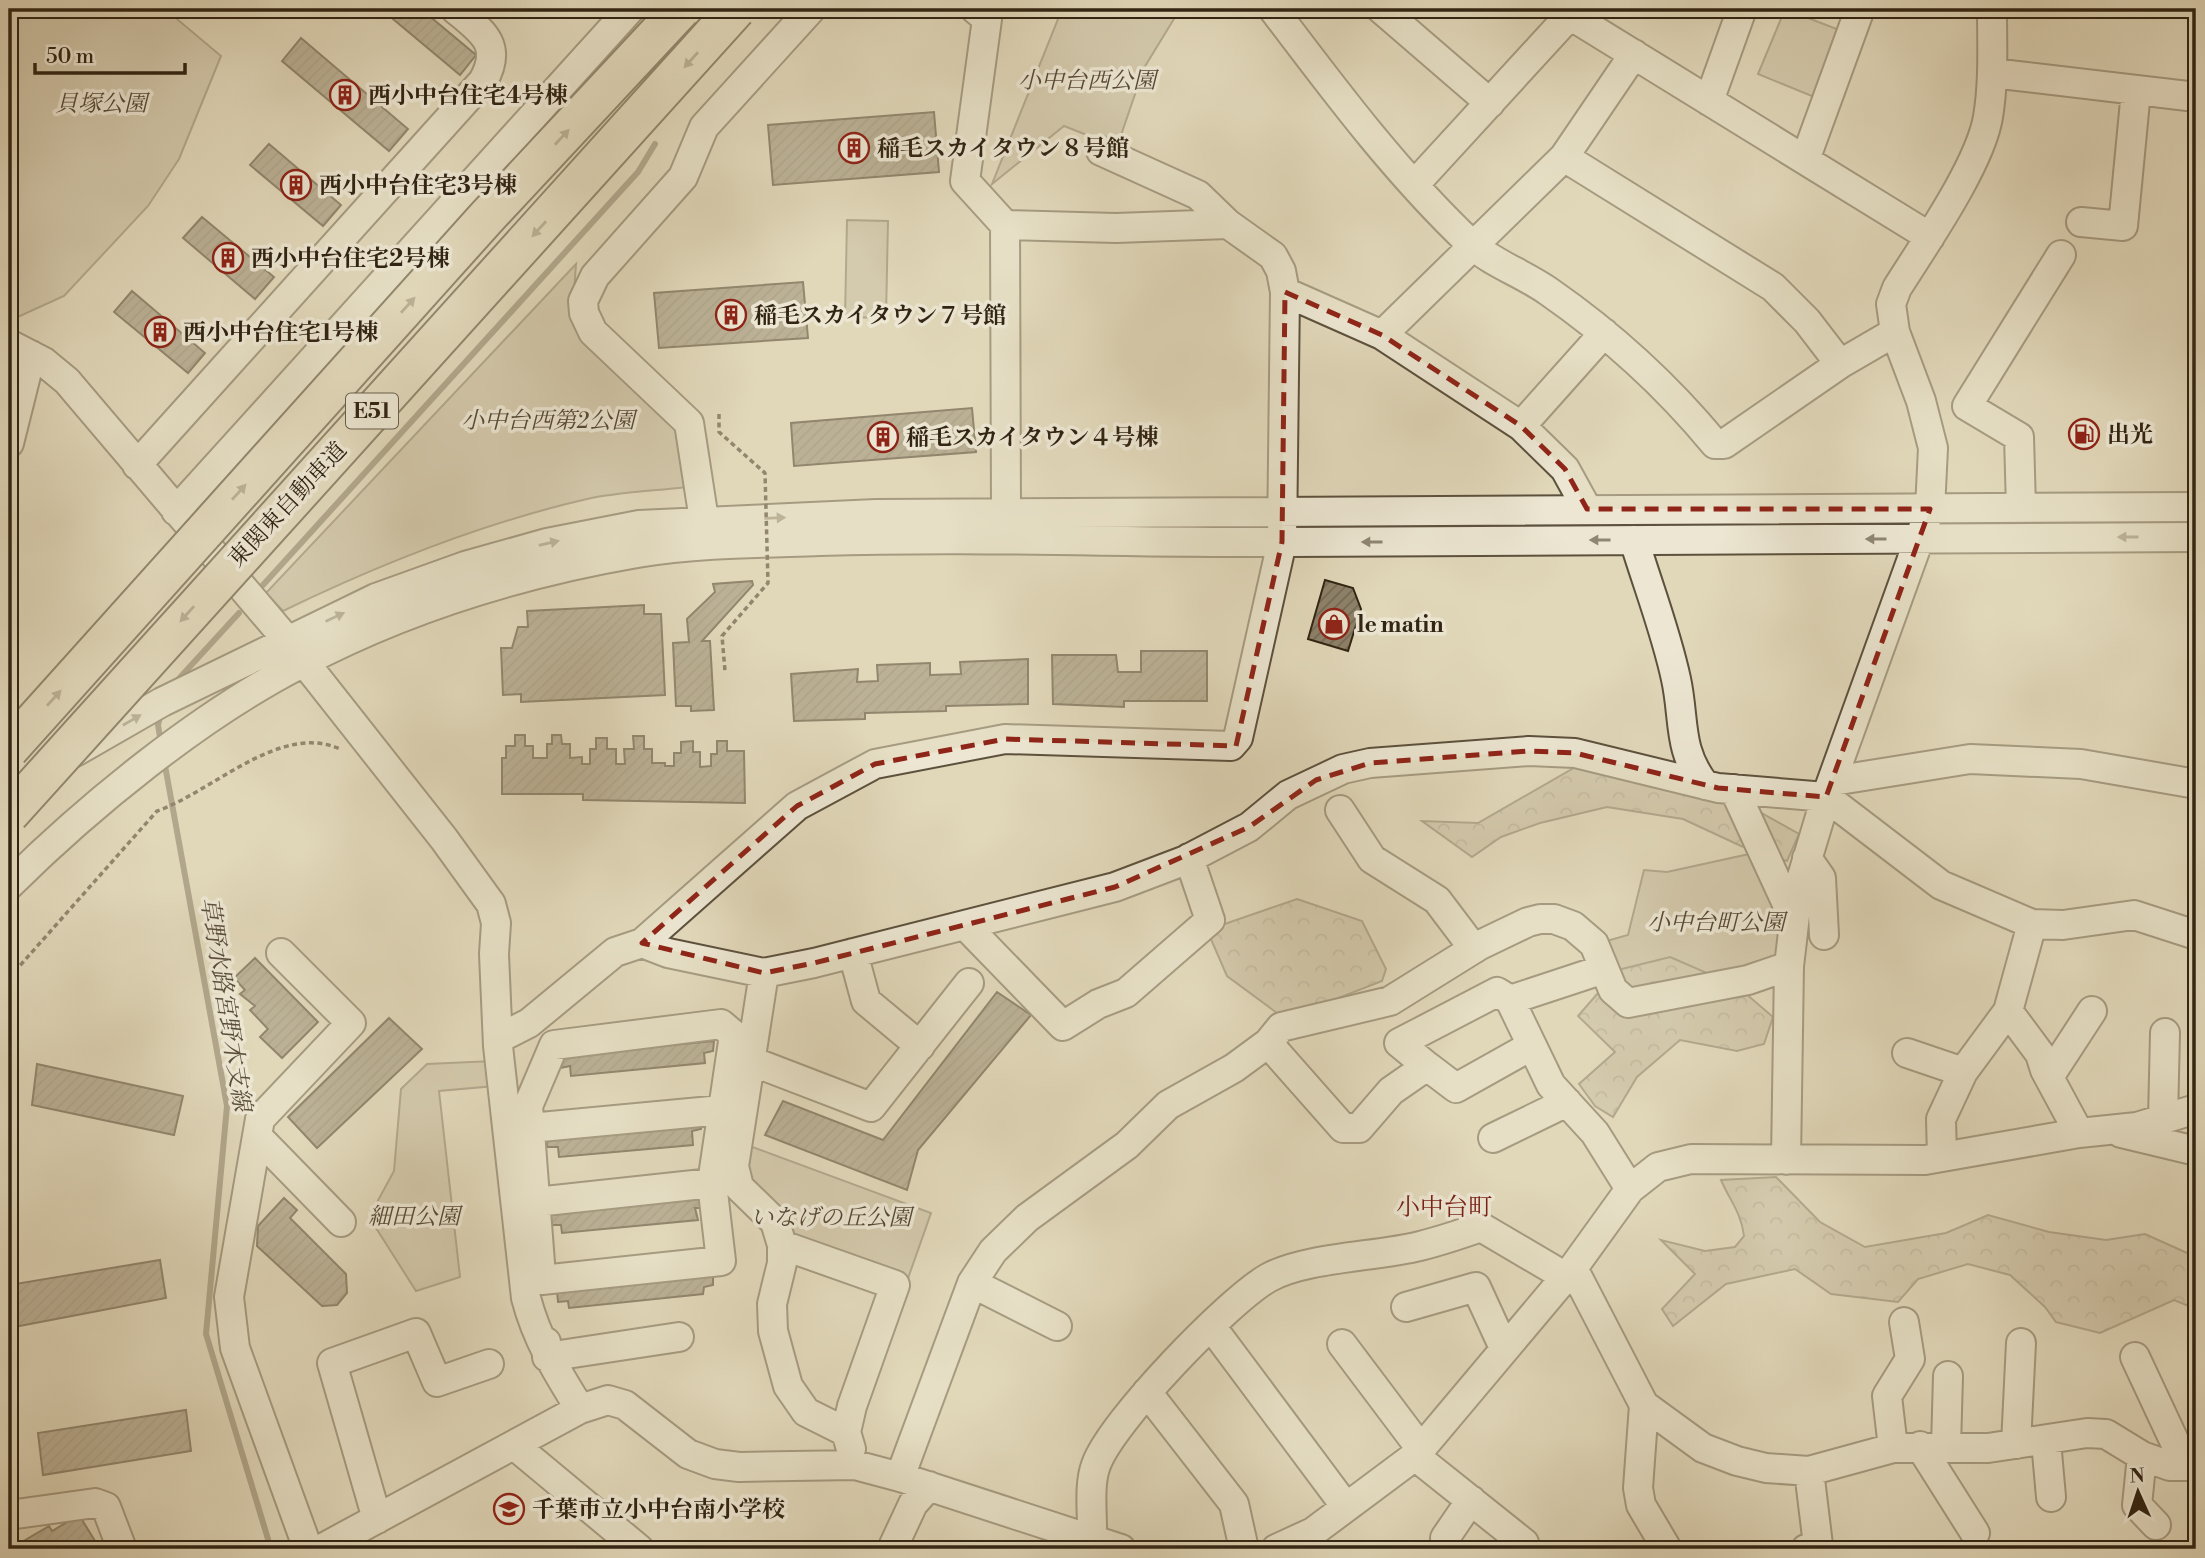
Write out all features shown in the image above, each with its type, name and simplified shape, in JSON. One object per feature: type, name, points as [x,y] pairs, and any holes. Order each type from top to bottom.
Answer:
[{"type":"highway","name":"東関東自動車道","points":[[9,748],[486,218],[681,9]]},
{"type":"highway","name":"東関東自動車道","points":[[9,814],[736,9]]},
{"type":"street","points":[[137,464],[483,81],[491,59],[487,36],[455,9]]},
{"type":"street","points":[[176,511],[630,9]]},
{"type":"street","points":[[704,520],[689,423],[593,332],[584,313],[583,301],[594,276],[683,177],[704,127],[811,9]]},
{"type":"street","points":[[975,9],[987,19],[965,181],[1005,225],[1006,513]]},
{"type":"street","points":[[1273,9],[1371,139],[1473,246],[1547,290],[1604,333],[1693,418],[1715,444],[1724,444],[1840,364],[1895,331]]},
{"type":"street","points":[[1381,9],[1490,103]]},
{"type":"street","points":[[1709,101],[1742,9]]},
{"type":"street","points":[[1786,1160],[1789,966],[1793,917],[1807,858],[1829,789],[1930,509],[1933,449],[1921,401],[1895,331],[1891,304],[1897,288],[1930,237],[1969,166],[1988,119],[1992,73],[1992,9]]},
{"type":"street","points":[[1415,184],[1490,103],[1565,12],[1930,237]]},
{"type":"street","points":[[1805,160],[1855,21]]},
{"type":"street","points":[[1382,335],[1564,157],[1633,54]]},
{"type":"street","points":[[1992,73],[2196,97]]},
{"type":"street","points":[[2081,222],[2123,226],[2136,91]]},
{"type":"street","points":[[498,1039],[529,1023],[615,952],[642,943],[797,806],[875,764],[1005,739],[1231,746],[1238,738],[1282,542],[1285,292],[1281,271],[1272,256],[1228,224],[1198,195],[1101,151]]},
{"type":"street","points":[[1564,157],[1773,287],[1807,321],[1840,364]]},
{"type":"street","points":[[1005,225],[1116,228],[1228,224]]},
{"type":"street","points":[[2021,508],[2019,437],[1967,406],[2061,255]]},
{"type":"street","points":[[1285,292],[1382,335],[1521,426],[1565,469],[1587,509]]},
{"type":"street","points":[[1521,426],[1604,333]]},
{"type":"street","points":[[9,443],[20,349],[67,381],[295,651],[451,848],[491,904],[496,923],[494,954],[498,1039],[526,1298],[534,1331],[580,1409]]},
{"type":"street","points":[[9,885],[48,847],[118,787],[234,704],[295,651],[376,598],[465,566],[536,546],[639,525],[704,520],[1006,513],[2196,507]]},
{"type":"street","points":[[9,790],[162,702],[295,651],[473,593],[555,570],[640,553],[732,544],[877,539],[1282,542],[2196,537]]},
{"type":"street","points":[[1634,540],[1676,679],[1684,746],[1693,770],[1705,785]]},
{"type":"street","points":[[642,943],[668,953],[764,973],[853,953],[1115,887],[1189,858],[1248,827],[1288,795],[1316,780],[1370,763],[1529,751],[1575,753],[1705,785],[1734,789],[1829,789],[1970,759],[2081,764],[2196,784]]},
{"type":"street","points":[[1734,789],[1793,917]]},
{"type":"street","points":[[1829,789],[1941,885],[2032,924],[2063,925],[2134,915],[2196,935]]},
{"type":"street","points":[[1340,810],[1372,859],[1437,900],[1474,948]]},
{"type":"street","points":[[965,925],[1063,1026],[1098,1004],[1126,993],[1210,920],[1189,858]]},
{"type":"street","points":[[1807,858],[1821,878],[1824,935]]},
{"type":"street","points":[[900,1477],[972,1283],[993,1251],[1027,1218],[1127,1145],[1168,1105],[1234,1068],[1268,1043],[1281,1027],[1390,1000],[1474,948],[1528,922],[1554,919],[1573,926],[1594,944],[1620,1000],[1640,1003],[1748,980],[1789,966]]},
{"type":"street","points":[[1942,1157],[1941,1119],[1963,1072],[2008,1011],[2032,924]]},
{"type":"street","points":[[281,953],[351,1023],[260,1119],[229,1297],[235,1348],[308,1549]]},
{"type":"street","points":[[853,953],[866,1000],[920,1046]]},
{"type":"street","points":[[1510,1000],[1604,969]]},
{"type":"street","points":[[764,973],[734,1166],[739,1187],[775,1222],[782,1245],[772,1304],[773,1331],[788,1386],[806,1412],[846,1432]]},
{"type":"street","points":[[751,1061],[871,1107],[969,983]]},
{"type":"street","points":[[1531,1046],[1456,1088],[1399,1043],[1497,992],[1510,1000],[1550,1085],[1595,1133],[1630,1189]]},
{"type":"street","points":[[2008,1011],[2040,1054],[2049,1077],[2079,1133]]},
{"type":"street","points":[[2049,1077],[2092,1011]]},
{"type":"street","points":[[542,1280],[720,1261],[712,1183],[734,1035],[721,1024],[554,1045],[528,1106],[547,1357]]},
{"type":"street","points":[[2163,1119],[2165,1033]]},
{"type":"street","points":[[1268,1043],[1343,1128],[1359,1128],[1391,1091],[1427,1066]]},
{"type":"street","points":[[1907,1053],[1963,1072]]},
{"type":"street","points":[[1493,1138],[1567,1102]]},
{"type":"street","points":[[1276,1549],[1313,1532],[1418,1453],[1569,1272],[1630,1189],[1658,1167],[1691,1159],[1925,1160],[2079,1133],[2112,1130],[2196,1109]]},
{"type":"street","points":[[530,1128],[722,1110]]},
{"type":"street","points":[[2112,1130],[2196,1151]]},
{"type":"street","points":[[257,1136],[341,1222]]},
{"type":"street","points":[[536,1202],[712,1183]]},
{"type":"street","points":[[321,1549],[580,1409],[608,1400],[625,1405],[688,1454],[715,1464],[739,1467],[855,1465],[929,1486],[1109,1546],[1094,1469],[1102,1449],[1147,1392],[1211,1326],[1268,1278],[1297,1268],[1419,1247],[1481,1227],[1569,1272],[1644,1405],[1703,1448],[1737,1461],[1766,1468],[1809,1471],[1920,1447],[1988,1448],[2087,1433],[2106,1434],[2142,1456],[2170,1466],[2191,1466],[2135,1357]]},
{"type":"street","points":[[782,1245],[895,1285],[852,1406],[846,1432],[855,1465]]},
{"type":"street","points":[[972,1283],[1057,1325]]},
{"type":"street","points":[[1405,1307],[1476,1287],[1504,1348]]},
{"type":"street","points":[[1904,1322],[1910,1359],[1887,1396],[1975,1533]]},
{"type":"street","points":[[1211,1326],[1346,1507]]},
{"type":"street","points":[[377,1519],[332,1363],[416,1333],[437,1382],[489,1364]]},
{"type":"street","points":[[547,1357],[679,1337]]},
{"type":"street","points":[[2017,1444],[2021,1343]]},
{"type":"street","points":[[1342,1344],[1418,1453],[1524,1543],[1520,1549]]},
{"type":"street","points":[[1920,1447],[1948,1376]]},
{"type":"street","points":[[1147,1392],[1234,1504],[1244,1549]]},
{"type":"street","points":[[1644,1405],[1638,1488],[1641,1505],[1667,1549]]},
{"type":"street","points":[[2046,1441],[2051,1497]]},
{"type":"street","points":[[514,1445],[639,1549]]},
{"type":"street","points":[[2142,1456],[2137,1505],[2156,1525]]},
{"type":"street","points":[[1806,1549],[1818,1545],[1809,1471]]},
{"type":"street","points":[[892,1549],[913,1504],[929,1486]]},
{"type":"street","points":[[1447,1549],[1445,1538],[1471,1500]]},
{"type":"street","points":[[9,1516],[95,1503],[106,1507],[122,1549]]},
{"type":"path","points":[[719,414],[719,432],[765,473],[768,583],[722,636],[725,671]]},
{"type":"path","points":[[9,978],[157,811],[184,802],[278,747],[312,741],[340,748],[350,757]]},
{"type":"highlighted area","points":[[1285,292],[1382,335],[1521,426],[1565,469],[1587,509],[1930,509],[1826,797],[1718,788],[1575,753],[1529,751],[1370,763],[1316,780],[1249,827],[1115,887],[814,963],[764,973],[642,943],[797,806],[875,764],[1005,739],[1236,746],[1282,542]]},
{"type":"green space","name":"貝塚公園","points":[[9,9],[165,9],[221,56],[179,159],[148,206],[64,296],[9,321]]},
{"type":"green space","name":"小中台西公園","points":[[1062,9],[1180,9],[1144,68],[1117,147],[1064,126],[992,184]]},
{"type":"green space","points":[[1785,9],[1847,33],[1819,99],[1758,74]]},
{"type":"green space","points":[[847,220],[888,221],[886,318],[845,317]]},
{"type":"green space","name":"小中台西第2公園","points":[[576,264],[573,306],[681,431],[687,487],[599,497],[509,520],[356,577],[283,611],[266,593]]},
{"type":"green space","points":[[1579,765],[1733,797],[1799,834],[1787,861],[1741,846],[1683,819],[1607,807],[1540,823],[1501,837],[1472,857],[1422,821],[1478,823]]},
{"type":"green space","name":"小中台町公園","points":[[1754,853],[1779,903],[1778,963],[1627,997],[1603,942],[1628,935],[1644,870],[1667,872]]},
{"type":"green space","points":[[1297,899],[1362,921],[1386,969],[1382,981],[1285,1019],[1227,976],[1207,930]]},
{"type":"green space","points":[[1670,957],[1737,986],[1773,1017],[1764,1044],[1737,1051],[1680,1040],[1637,1077],[1613,1117],[1595,1106],[1579,1084],[1615,1052],[1578,1016],[1618,970]]},
{"type":"green space","name":"細田公園","points":[[493,1061],[495,1086],[439,1091],[460,1277],[416,1291],[369,1217],[394,1171],[401,1089],[427,1064]]},
{"type":"green space","name":"いなげの丘公園","points":[[747,1145],[931,1213],[906,1284],[787,1242],[751,1188],[744,1163]]},
{"type":"green space","points":[[1776,1177],[1820,1222],[1865,1247],[1946,1233],[1988,1215],[2049,1232],[2106,1240],[2145,1234],[2196,1257],[2196,1309],[2174,1300],[2100,1333],[2056,1322],[2045,1307],[2010,1275],[1968,1264],[1918,1279],[1898,1302],[1831,1294],[1795,1269],[1726,1284],[1673,1326],[1662,1309],[1695,1274],[1661,1240],[1705,1251],[1735,1247],[1744,1236],[1743,1228],[1721,1180]]},
{"type":"building","points":[[381,9],[421,9],[476,55],[460,75]]},
{"type":"building","name":"西小中台住宅4号棟","points":[[301,38],[408,129],[389,151],[282,61]]},
{"type":"building","name":"稲毛スカイタウン８号館","points":[[934,112],[939,172],[773,185],[768,125]]},
{"type":"building","name":"西小中台住宅3号棟","points":[[269,144],[341,205],[323,226],[250,165]]},
{"type":"building","name":"西小中台住宅2号棟","points":[[202,217],[274,277],[255,299],[183,238]]},
{"type":"building","name":"稲毛スカイタウン７号館","points":[[803,282],[808,338],[659,348],[654,293]]},
{"type":"building","name":"西小中台住宅1号棟","points":[[132,291],[205,353],[188,373],[114,312]]},
{"type":"building","name":"稲毛スカイタウン４号棟","points":[[972,408],[976,452],[794,466],[791,423]]},
{"type":"building","name":"le matin","points":[[1325,580],[1353,588],[1361,609],[1348,651],[1308,639]]},
{"type":"building","points":[[752,581],[753,585],[702,641],[710,641],[714,710],[691,711],[691,706],[676,706],[673,643],[689,642],[687,619],[715,592],[713,584]]},
{"type":"building","points":[[644,605],[644,614],[661,614],[665,695],[521,702],[521,694],[503,695],[501,648],[512,648],[518,627],[528,627],[527,611]]},
{"type":"building","points":[[1141,651],[1207,651],[1207,701],[1124,701],[1124,707],[1053,704],[1052,655],[1116,655],[1118,672],[1141,672]]},
{"type":"building","points":[[1028,659],[1028,704],[946,706],[946,711],[865,713],[865,719],[794,721],[791,674],[858,669],[857,682],[878,681],[877,665],[930,663],[930,675],[961,674],[960,662]]},
{"type":"building","points":[[515,735],[525,735],[525,746],[533,746],[533,758],[547,758],[547,744],[552,744],[552,735],[561,735],[562,744],[570,744],[570,758],[582,757],[582,764],[590,764],[590,749],[596,749],[596,738],[607,738],[607,749],[616,749],[616,764],[625,764],[624,749],[634,749],[633,736],[644,736],[644,749],[652,749],[652,763],[665,763],[665,766],[674,766],[674,753],[681,753],[681,742],[693,741],[693,752],[700,752],[700,767],[711,766],[711,754],[717,754],[717,741],[727,741],[727,751],[744,751],[745,803],[583,800],[583,794],[502,794],[502,758],[506,758],[506,746],[515,746]]},
{"type":"building","points":[[255,958],[318,1022],[282,1058],[260,1037],[268,1029],[250,1010],[255,1006],[240,994],[245,990],[234,978]]},
{"type":"building","points":[[997,992],[1031,1015],[918,1150],[907,1190],[765,1135],[783,1101],[883,1140]]},
{"type":"building","points":[[389,1018],[422,1049],[317,1148],[288,1117]]},
{"type":"building","points":[[714,1041],[713,1051],[704,1053],[705,1063],[571,1076],[570,1066],[560,1068],[559,1056]]},
{"type":"building","points":[[37,1064],[183,1096],[174,1135],[32,1105]]},
{"type":"building","points":[[703,1118],[701,1129],[692,1131],[693,1145],[559,1157],[558,1147],[547,1147],[546,1135]]},
{"type":"building","points":[[284,1198],[297,1210],[290,1218],[346,1274],[347,1293],[337,1305],[322,1306],[257,1246],[258,1226]]},
{"type":"building","points":[[704,1199],[705,1208],[695,1208],[698,1220],[562,1233],[561,1225],[551,1225],[550,1213]]},
{"type":"building","points":[[160,1260],[166,1298],[9,1328],[9,1285]]},
{"type":"building","points":[[713,1275],[713,1285],[704,1287],[703,1294],[569,1308],[568,1301],[558,1302],[557,1291]]},
{"type":"building","points":[[186,1410],[191,1451],[43,1475],[38,1433]]},
{"type":"building","points":[[79,1515],[100,1549],[10,1549],[49,1526],[52,1531]]},
{"type":"waterway","points":[[263,585],[638,172],[655,144]]},
{"type":"waterway","name":"草野水路宮野木支線","points":[[174,684],[239,613]]},
{"type":"waterway","name":"草野水路宮野木支線","points":[[161,712],[158,725],[161,743]]},
{"type":"waterway","name":"草野水路宮野木支線","points":[[164,760],[227,1106],[206,1334],[271,1549]]},
{"type":"place","name":"西小中台住宅4号棟","points":[[345,95]]},
{"type":"place","name":"稲毛スカイタウン８号館","points":[[854,148]]},
{"type":"place","name":"西小中台住宅3号棟","points":[[296,185]]},
{"type":"place","name":"西小中台住宅2号棟","points":[[228,258]]},
{"type":"place","name":"稲毛スカイタウン７号館","points":[[731,315]]},
{"type":"place","name":"西小中台住宅1号棟","points":[[160,332]]},
{"type":"place","name":"出光","points":[[2084,434]]},
{"type":"place","name":"稲毛スカイタウン４号棟","points":[[883,437]]},
{"type":"place","name":"le matin","points":[[1334,624]]},
{"type":"place","name":"千葉市立小中台南小学校","points":[[509,1509]]},
{"type":"district","name":"小中台町","points":[[1444,1207]]}]
